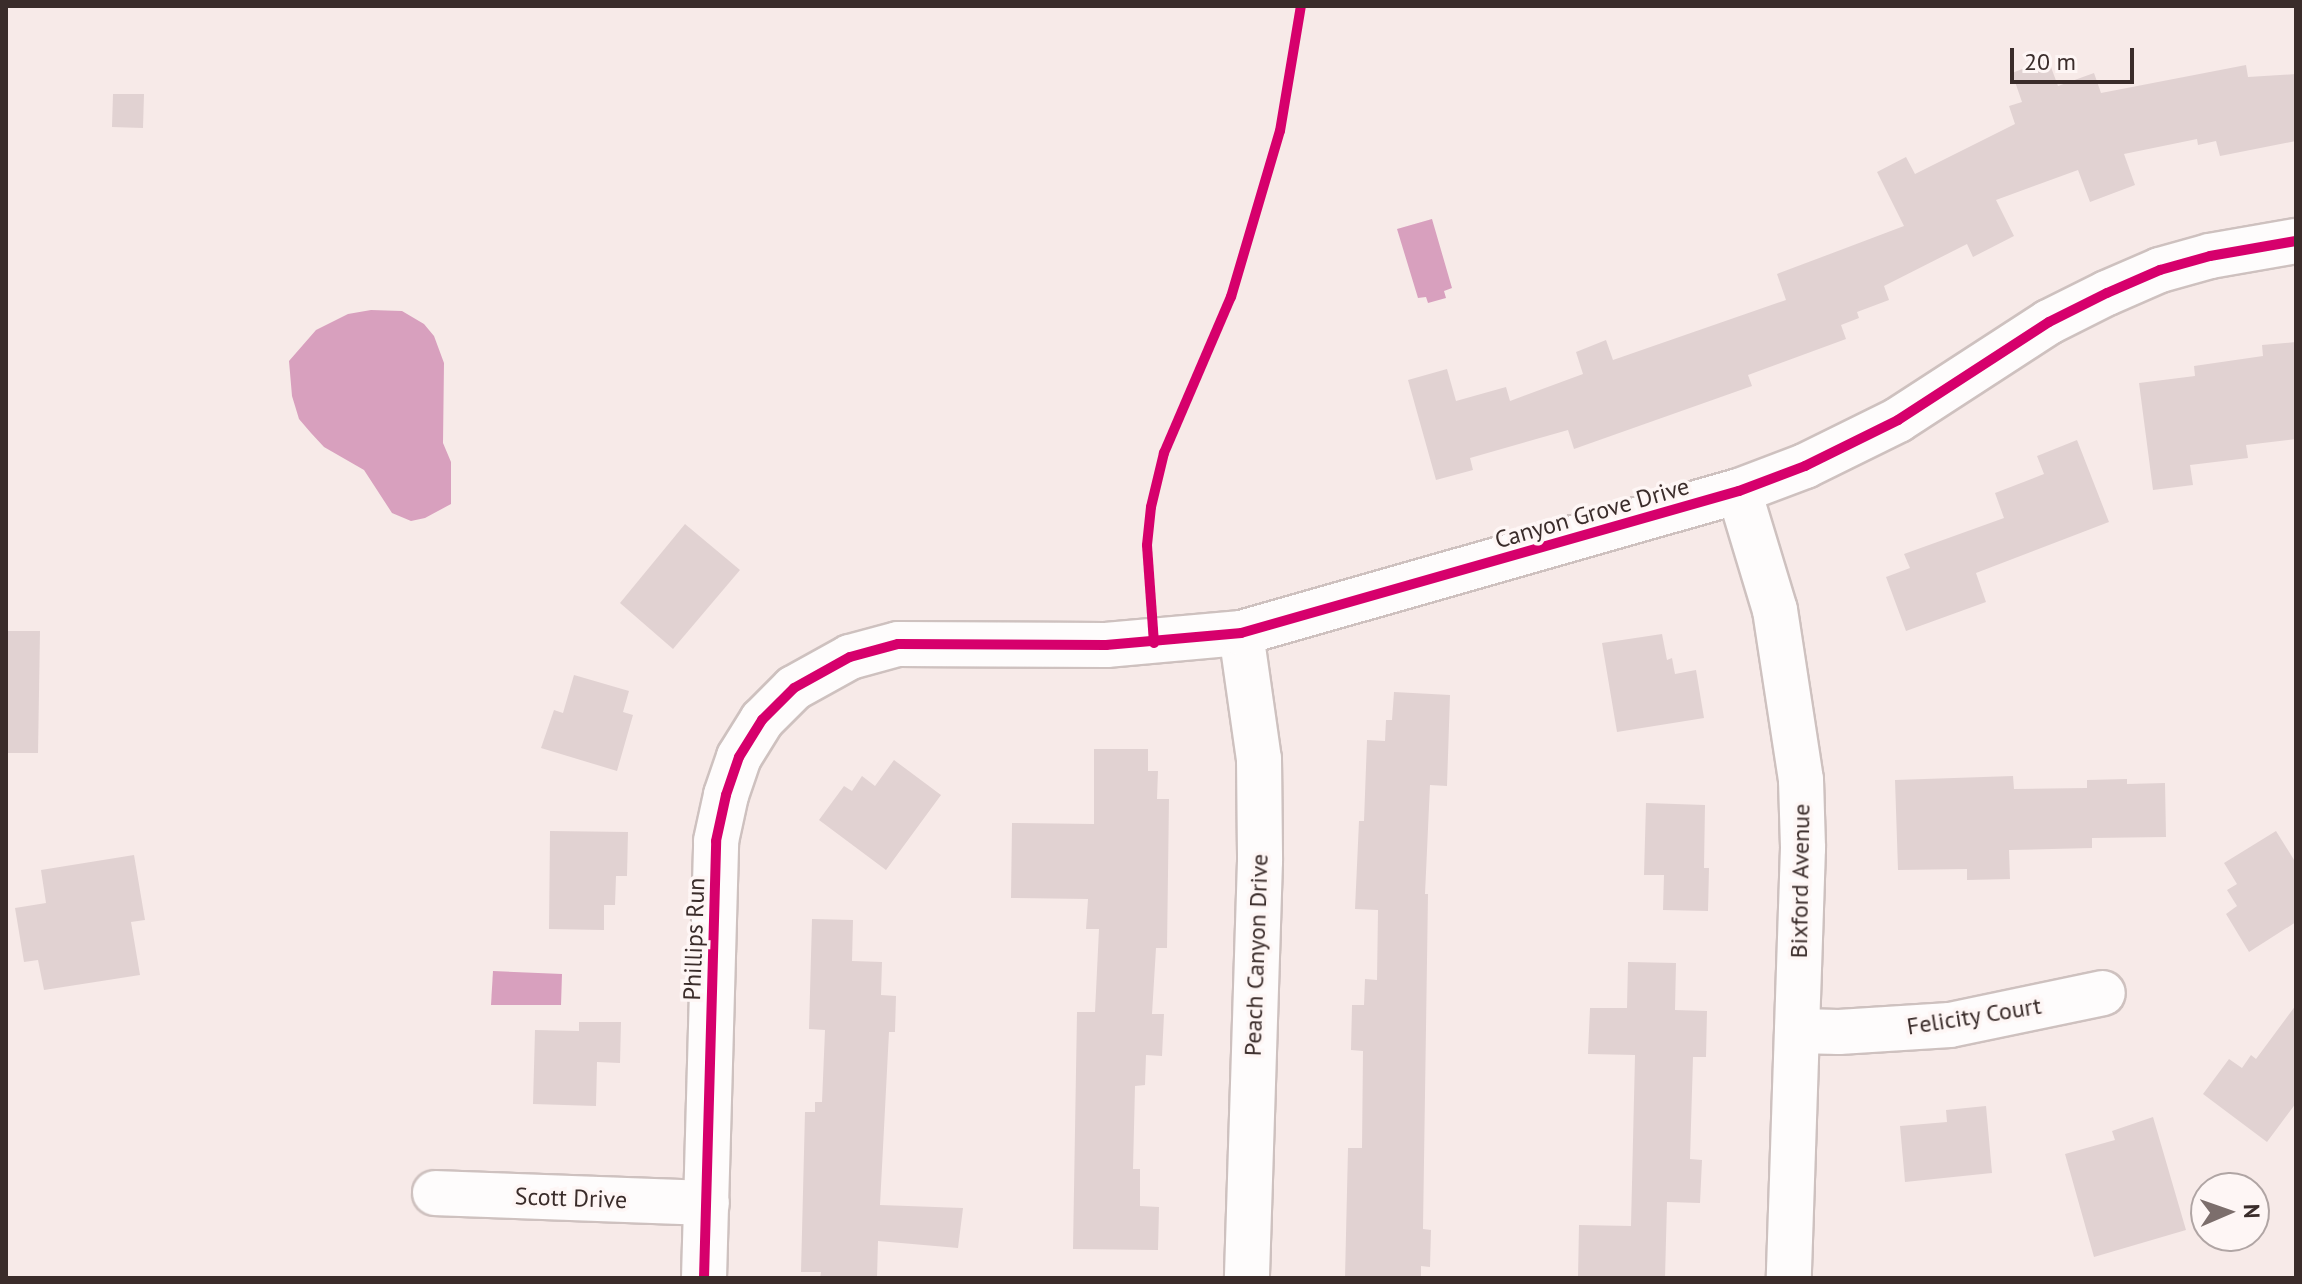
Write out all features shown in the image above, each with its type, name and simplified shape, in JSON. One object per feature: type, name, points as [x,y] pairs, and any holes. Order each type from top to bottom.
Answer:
[{"type":"street","name":"Canyon Grove Drive","points":[[850,657],[898,644],[1106,645],[1241,633],[1739,491],[1805,466],[1898,420],[2049,322],[2107,293],[2160,270],[2296,241]]},
{"type":"street","name":"Bixford Avenue","points":[[1739,491],[1775,610],[1796,727],[1803,848],[1789,1278]]},
{"type":"street","name":"Peach Canyon Drive","points":[[1241,633],[1259,759],[1260,861],[1247,1278]]},
{"type":"street","name":"Phillips Run","points":[[704,1278],[716,841],[726,795],[739,757],[762,720],[794,688],[850,657]]},
{"type":"street","name":"Felicity Court","points":[[1797,1031],[1839,1032],[1950,1025],[2103,993]]},
{"type":"street","name":"Scott Drive","points":[[435,1193],[707,1203]]},
{"type":"shaded area","points":[[1432,219],[1452,288],[1444,291],[1446,298],[1428,303],[1426,297],[1418,298],[1397,229]]},
{"type":"shaded area","points":[[371,310],[402,311],[424,324],[434,336],[444,363],[443,443],[451,462],[451,504],[425,518],[411,521],[392,513],[364,470],[324,447],[299,419],[292,396],[289,361],[316,330],[348,314]]},
{"type":"shaded area","points":[[493,971],[562,974],[561,1005],[491,1005]]},
{"type":"building","points":[[2048,59],[2058,86],[2094,73],[2101,93],[2246,65],[2248,77],[2296,74],[2296,141],[2220,156],[2216,141],[2198,145],[2197,139],[2124,154],[2135,185],[2090,202],[2078,170],[1996,200],[2014,236],[1973,257],[1967,244],[1884,286],[1889,300],[1857,312],[1859,318],[1841,325],[1846,339],[1748,375],[1752,386],[1574,449],[1568,430],[1470,458],[1473,470],[1436,480],[1408,380],[1447,369],[1456,401],[1506,387],[1510,401],[1583,374],[1576,352],[1606,340],[1613,360],[1786,300],[1777,274],[1904,226],[1877,172],[1906,157],[1915,174],[2015,124],[2009,106],[2022,102],[2012,73]]},
{"type":"building","points":[[113,94],[144,94],[143,128],[112,127]]},
{"type":"building","points":[[2296,342],[2296,439],[2246,445],[2248,458],[2190,465],[2193,485],[2153,490],[2139,383],[2195,376],[2194,366],[2263,356],[2262,345]]},
{"type":"building","points":[[2077,440],[2109,522],[1976,573],[1986,602],[1906,631],[1886,577],[1910,568],[1904,554],[2004,518],[1995,493],[2044,474],[2037,456]]},
{"type":"building","points":[[685,524],[740,570],[673,649],[620,603]]},
{"type":"building","points":[[6,631],[40,631],[38,753],[6,753]]},
{"type":"building","points":[[1662,634],[1667,660],[1672,658],[1675,674],[1696,670],[1704,718],[1617,732],[1602,643]]},
{"type":"building","points":[[574,675],[629,691],[623,712],[633,715],[617,771],[541,748],[554,710],[563,713]]},
{"type":"building","points":[[1394,692],[1450,695],[1447,786],[1430,785],[1425,894],[1428,894],[1423,1229],[1431,1230],[1430,1267],[1421,1266],[1421,1278],[1345,1278],[1348,1148],[1362,1148],[1363,1051],[1351,1050],[1352,1005],[1364,1005],[1365,979],[1377,980],[1378,910],[1355,909],[1359,821],[1364,821],[1367,740],[1385,741],[1386,720],[1392,720]]},
{"type":"building","points":[[1094,749],[1148,749],[1148,771],[1158,771],[1157,799],[1169,799],[1167,948],[1156,948],[1152,1014],[1164,1014],[1162,1056],[1146,1055],[1145,1085],[1135,1086],[1133,1169],[1140,1169],[1140,1206],[1159,1207],[1158,1250],[1073,1249],[1077,1012],[1095,1012],[1099,929],[1086,929],[1088,899],[1011,898],[1012,823],[1094,824]]},
{"type":"building","points":[[894,760],[941,795],[886,870],[819,820],[844,786],[852,791],[862,776],[875,786]]},
{"type":"building","points":[[2013,776],[2014,789],[2087,788],[2087,780],[2127,779],[2127,784],[2165,783],[2166,837],[2092,838],[2092,848],[2009,850],[2010,879],[1967,880],[1967,869],[1898,870],[1895,780]]},
{"type":"building","points":[[1646,803],[1705,805],[1704,868],[1709,868],[1708,911],[1663,910],[1664,875],[1644,875]]},
{"type":"building","points":[[550,831],[628,832],[627,876],[616,876],[615,905],[604,905],[604,930],[549,929]]},
{"type":"building","points":[[2276,831],[2296,863],[2296,922],[2249,952],[2226,914],[2237,906],[2227,890],[2237,884],[2224,863]]},
{"type":"building","points":[[134,855],[145,920],[131,922],[140,975],[44,990],[38,960],[24,962],[15,908],[46,903],[41,870]]},
{"type":"building","points":[[812,919],[853,920],[852,961],[882,962],[881,995],[896,996],[895,1032],[889,1032],[880,1205],[963,1208],[958,1248],[878,1241],[877,1278],[820,1278],[821,1272],[801,1272],[805,1112],[815,1112],[815,1102],[822,1102],[825,1030],[809,1029]]},
{"type":"building","points":[[1628,962],[1676,963],[1675,1010],[1707,1011],[1706,1057],[1693,1057],[1690,1159],[1702,1160],[1700,1203],[1667,1202],[1665,1278],[1578,1278],[1579,1225],[1631,1226],[1635,1055],[1588,1054],[1590,1008],[1627,1008]]},
{"type":"building","points":[[2296,1005],[2296,1103],[2267,1142],[2203,1094],[2229,1059],[2242,1068],[2251,1055],[2256,1059]]},
{"type":"building","points":[[579,1022],[621,1022],[620,1063],[597,1062],[596,1106],[533,1104],[535,1030],[579,1031]]},
{"type":"building","points":[[1986,1106],[1992,1173],[1905,1182],[1900,1126],[1947,1122],[1946,1110]]},
{"type":"building","points":[[2153,1117],[2186,1230],[2094,1257],[2065,1154],[2115,1140],[2112,1131]]},
{"type":"cycle path","points":[[1154,643],[1147,545],[1151,507],[1164,453],[1231,297],[1280,131],[1301,6]]},
{"type":"cycle path","points":[[704,1278],[716,841],[726,795],[739,757],[762,720],[794,688],[850,657],[898,644],[1106,645],[1241,633],[1739,491],[1805,466],[1898,420],[2049,322],[2107,293],[2160,270],[2210,256],[2296,241]]}]
